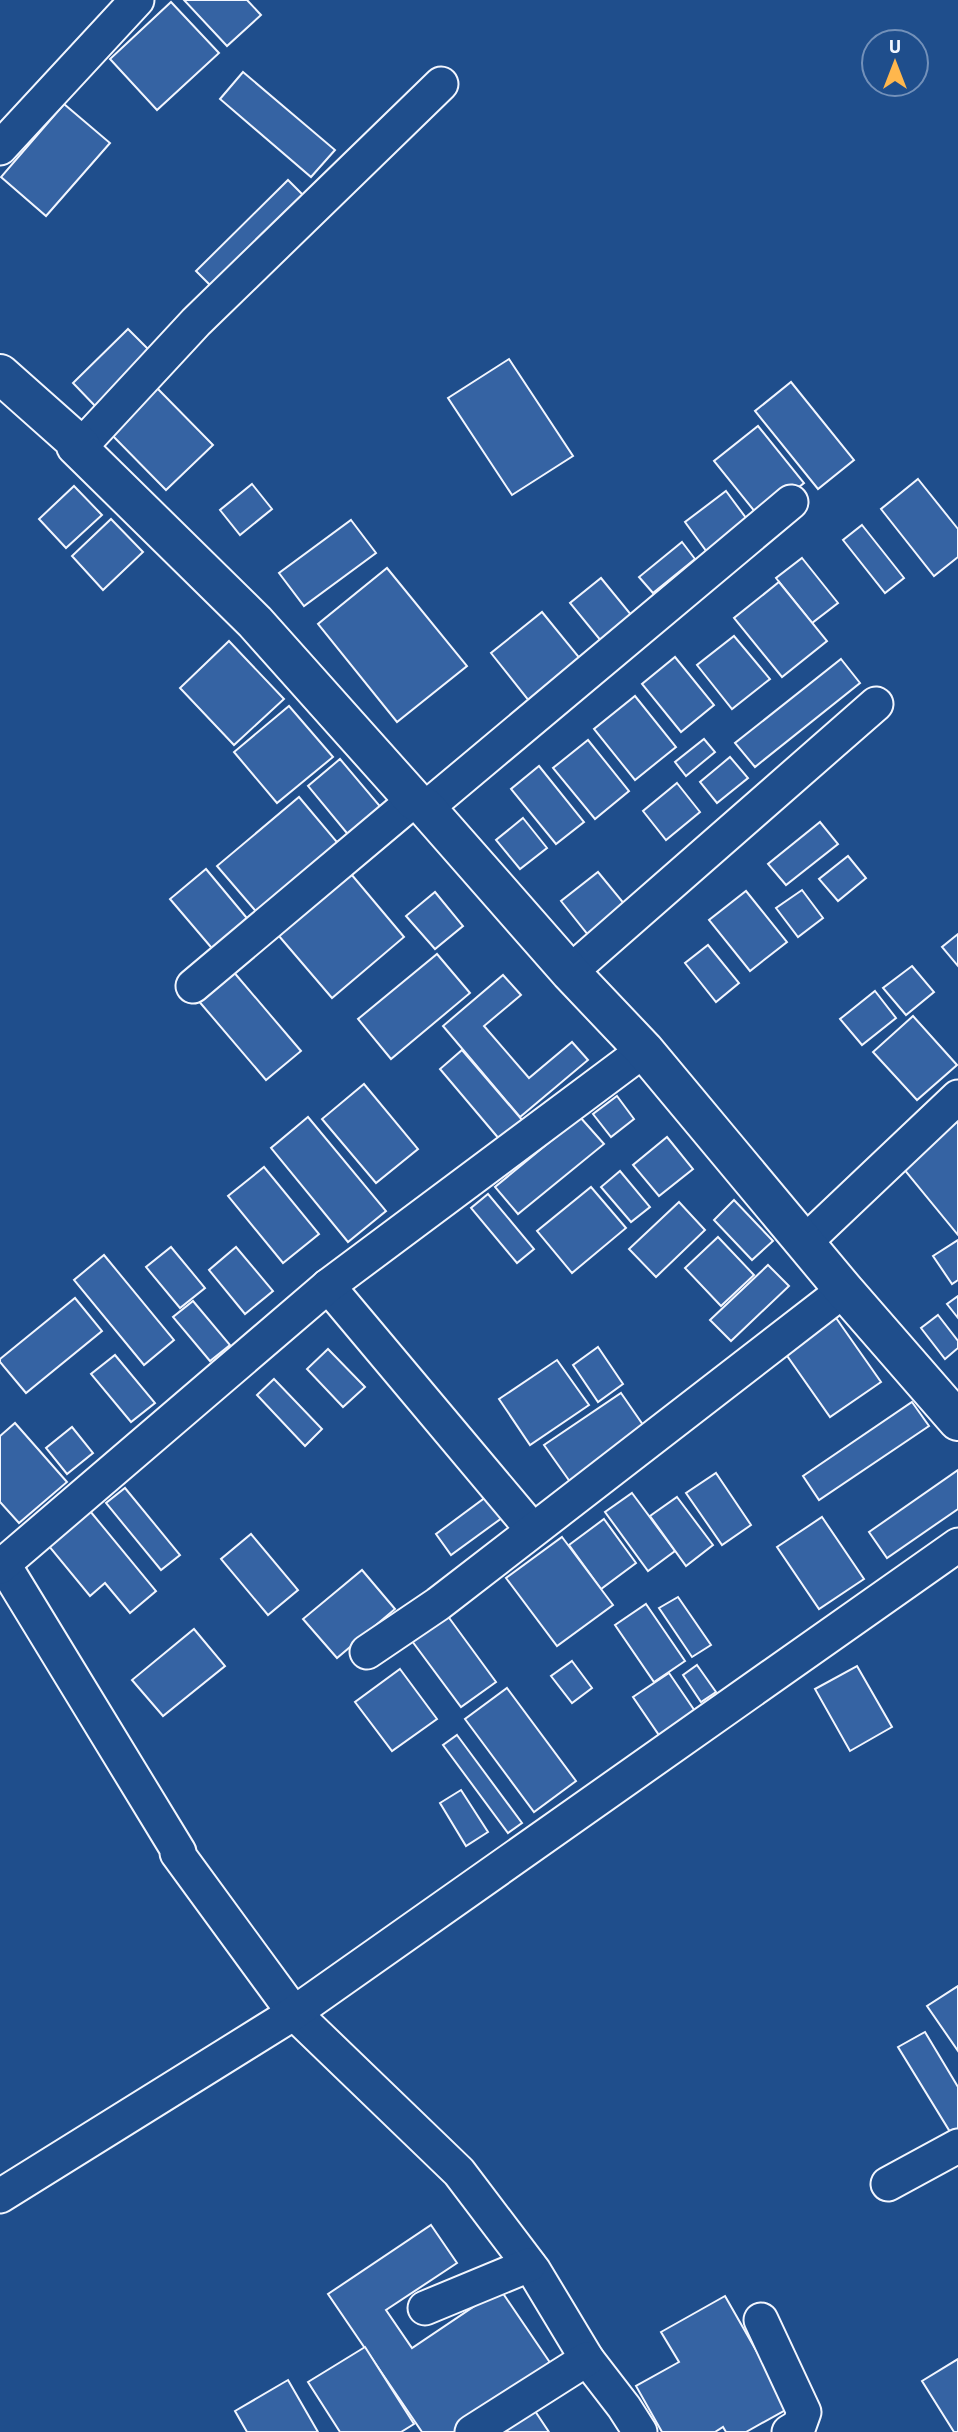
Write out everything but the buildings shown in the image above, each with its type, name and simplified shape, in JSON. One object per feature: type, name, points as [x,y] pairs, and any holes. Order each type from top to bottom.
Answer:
[{"type":"highway","points":[[0,374],[81,446]]},
{"type":"highway","points":[[81,446],[76,446],[255,622],[570,972],[644,1050],[804,1243],[958,1421]]},
{"type":"street","points":[[0,148],[137,0]]},
{"type":"street","points":[[81,446],[196,322],[441,84]]},
{"type":"street","points":[[192,985],[420,804],[791,502]]},
{"type":"street","points":[[570,972],[876,704]]},
{"type":"street","points":[[1,1566],[328,1286],[644,1050]]},
{"type":"street","points":[[804,1243],[958,1097]]},
{"type":"street","points":[[328,1286],[532,1529]]},
{"type":"street","points":[[367,1652],[438,1604],[844,1290]]},
{"type":"street","points":[[0,2196],[294,2013],[958,1545]]},
{"type":"street","points":[[1,1566],[5,1565],[179,1852],[177,1853],[294,2013],[459,2172],[529,2265],[587,2359],[640,2432]]},
{"type":"street","points":[[888,2185],[958,2146]]},
{"type":"street","points":[[425,2308],[529,2265]]},
{"type":"street","points":[[761,2320],[804,2412],[799,2426],[789,2432]]},
{"type":"street","points":[[472,2432],[587,2359]]}]
